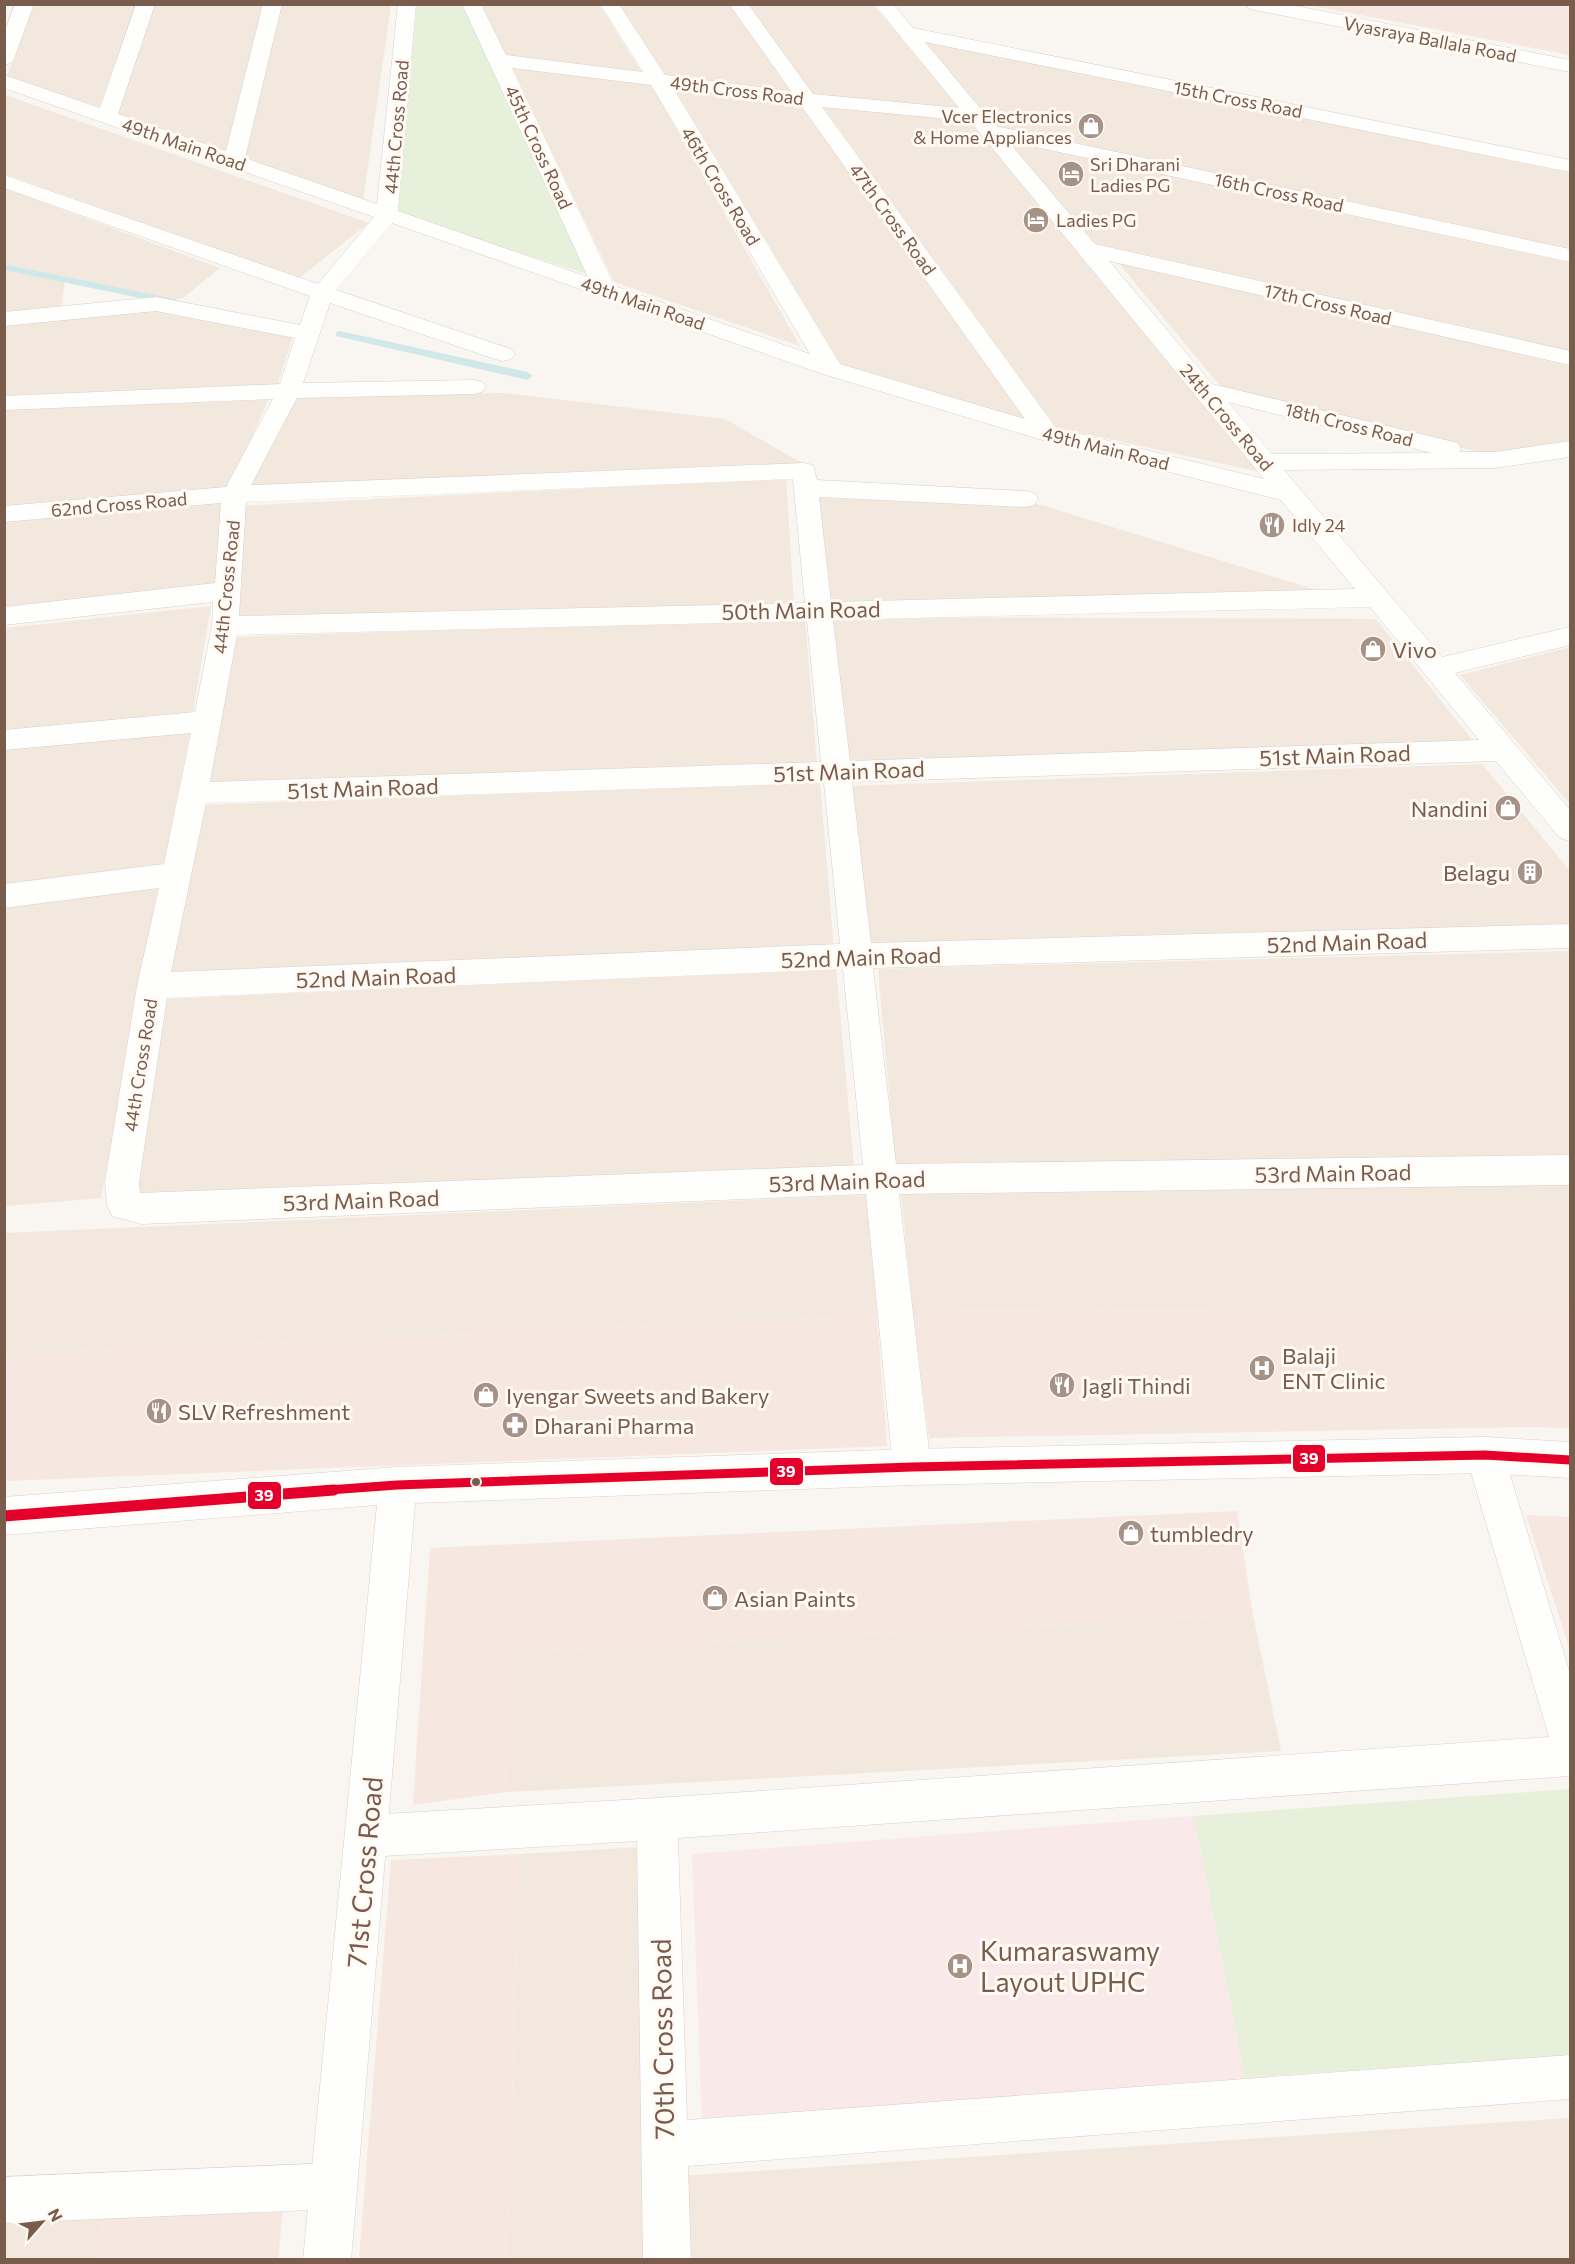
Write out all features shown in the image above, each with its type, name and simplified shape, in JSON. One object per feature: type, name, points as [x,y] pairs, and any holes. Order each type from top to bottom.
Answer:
[{"type":"street","points":[[4,59],[25,4]]},
{"type":"street","points":[[106,117],[146,4]]},
{"type":"street","points":[[234,162],[273,4]]},
{"type":"street","name":"44th Cross Road","points":[[124,1205],[122,1182],[153,986],[194,793],[225,626],[234,494],[288,391],[322,293],[387,216],[407,4]]},
{"type":"street","name":"45th Cross Road","points":[[471,4],[605,290]]},
{"type":"street","name":"46th Cross Road","points":[[609,4],[658,80],[831,369]]},
{"type":"street","name":"47th Cross Road","points":[[738,4],[1047,434]]},
{"type":"street","name":"24th Cross Road","points":[[883,4],[1570,830]]},
{"type":"street","name":"Vyasraya Ballala Road","points":[[1255,4],[1570,66]]},
{"type":"street","name":"15th Cross Road","points":[[906,32],[1570,166]]},
{"type":"street","name":"49th Cross Road","points":[[499,60],[981,123]]},
{"type":"street","name":"49th Main Road","points":[[4,81],[831,369],[1047,434],[1291,494]]},
{"type":"street","name":"16th Cross Road","points":[[981,123],[1570,255]]},
{"type":"street","points":[[4,180],[322,293],[503,354]]},
{"type":"street","name":"17th Cross Road","points":[[1086,249],[1570,358]]},
{"type":"street","points":[[4,318],[156,304],[308,333]]},
{"type":"street","points":[[4,403],[288,391],[474,387]]},
{"type":"street","name":"18th Cross Road","points":[[1203,389],[1495,460]]},
{"type":"street","points":[[1264,462],[1495,460],[1570,449]]},
{"type":"street","name":"62nd Cross Road","points":[[4,514],[234,494],[804,471],[806,488]]},
{"type":"street","points":[[912,1467],[806,488],[1025,499]]},
{"type":"street","points":[[4,616],[228,591]]},
{"type":"street","name":"50th Main Road","points":[[225,626],[1377,598]]},
{"type":"street","points":[[1436,668],[1570,636]]},
{"type":"street","points":[[4,740],[208,720]]},
{"type":"street","name":"51st Main Road","points":[[194,793],[1504,750]]},
{"type":"street","points":[[4,896],[176,874]]},
{"type":"street","name":"52nd Main Road","points":[[153,986],[857,956],[1570,936]]},
{"type":"street","name":"53rd Main Road","points":[[124,1205],[142,1209],[881,1179],[1570,1170]]},
{"type":"street","points":[[1485,1455],[1570,1739]]},
{"type":"street","points":[[4,1516],[396,1485],[912,1467],[1485,1455],[1570,1460]]},
{"type":"street","name":"71st Cross Road","points":[[327,2259],[368,1836],[395,1529],[396,1485]]},
{"type":"street","points":[[368,1836],[657,1819],[1570,1756]]},
{"type":"street","name":"70th Cross Road","points":[[657,1819],[667,2259]]},
{"type":"street","points":[[664,2145],[1570,2077]]},
{"type":"street","points":[[4,2200],[334,2186]]},
{"type":"shaded area","points":[[33,5],[140,5],[105,109],[7,76]]},
{"type":"shaded area","points":[[153,5],[264,5],[231,152],[117,114]]},
{"type":"shaded area","points":[[278,5],[391,5],[363,201],[243,159]]},
{"type":"shaded area","points":[[477,5],[599,5],[644,76],[505,58]]},
{"type":"shaded area","points":[[615,5],[730,5],[795,93],[661,77]]},
{"type":"shaded area","points":[[743,5],[873,5],[964,112],[808,95]]},
{"type":"shaded area","points":[[1308,5],[1570,5],[1570,55]]},
{"type":"shaded area","points":[[918,38],[1570,173],[1570,252],[990,129]]},
{"type":"shaded area","points":[[510,65],[649,81],[800,346],[614,282]]},
{"type":"shaded area","points":[[670,86],[800,102],[1033,422],[835,364]]},
{"type":"shaded area","points":[[5,95],[369,223],[299,278],[5,174]]},
{"type":"shaded area","points":[[818,104],[972,119],[1260,472],[1049,426]]},
{"type":"shaded area","points":[[1003,139],[1570,263],[1570,353],[1093,244]]},
{"type":"shaded area","points":[[4,188],[220,268],[184,297],[174,300],[5,264]]},
{"type":"shaded area","points":[[1117,261],[1570,366],[1570,446],[1498,457],[1220,386]]},
{"type":"shaded area","points":[[5,269],[65,281],[61,310],[5,314]]},
{"type":"shaded area","points":[[162,307],[293,336],[277,387],[5,400],[4,322]]},
{"type":"shaded area","points":[[504,393],[725,419],[807,466],[241,493],[293,394]]},
{"type":"shaded area","points":[[268,400],[229,489],[5,507],[4,409]]},
{"type":"shaded area","points":[[786,478],[794,603],[238,618],[241,506]]},
{"type":"shaded area","points":[[816,498],[1038,504],[1326,593],[826,603]]},
{"type":"shaded area","points":[[224,499],[216,588],[5,611],[5,518]]},
{"type":"shaded area","points":[[211,606],[192,717],[5,735],[5,628]]},
{"type":"shaded area","points":[[833,617],[1376,619],[1476,745],[843,767]]},
{"type":"shaded area","points":[[805,618],[817,764],[207,786],[234,637]]},
{"type":"shaded area","points":[[1570,647],[1570,804],[1460,675]]},
{"type":"shaded area","points":[[191,727],[163,868],[5,890],[4,749]]},
{"type":"shaded area","points":[[1482,764],[1570,871],[1570,930],[869,948],[848,786]]},
{"type":"shaded area","points":[[820,782],[834,950],[168,977],[199,805]]},
{"type":"shaded area","points":[[158,886],[101,1198],[5,1206],[4,908]]},
{"type":"shaded area","points":[[1570,951],[1570,1162],[896,1170],[878,969]]},
{"type":"shaded area","points":[[836,969],[854,1166],[127,1202],[163,999]]},
{"type":"shaded area","points":[[1570,1184],[1570,1307],[913,1311],[901,1194]]},
{"type":"shaded area","points":[[866,1195],[877,1315],[5,1354],[4,1233]]},
{"type":"shaded area","points":[[1570,1307],[1570,1428],[929,1438],[913,1311]]},
{"type":"shaded area","points":[[877,1315],[887,1446],[5,1481],[5,1354]]},
{"type":"shaded area","points":[[1237,1511],[1253,1615],[512,1653],[507,1792],[413,1805],[430,1548]]},
{"type":"shaded area","points":[[1526,1515],[1570,1517],[1570,1650]]},
{"type":"shaded area","points":[[1253,1615],[1281,1751],[507,1792],[511,1653]]},
{"type":"shaded area","name":"Kumaraswamy Layout UPHC","points":[[1194,1816],[1245,2078],[702,2123],[692,1854]]},
{"type":"shaded area","points":[[644,1847],[647,2259],[507,2260],[520,1854]]},
{"type":"shaded area","points":[[520,1854],[507,2259],[359,2259],[391,1860]]},
{"type":"shaded area","points":[[1570,2118],[1570,2259],[682,2259],[680,2176]]},
{"type":"shaded area","points":[[284,2198],[278,2259],[96,2260],[104,2207]]},
{"type":"shaded area","points":[[104,2207],[96,2259],[5,2259],[4,2212]]},
{"type":"green space","points":[[417,5],[464,5],[591,275],[397,215]]},
{"type":"green space","points":[[1570,1789],[1570,2055],[1245,2078],[1194,1816]]},
{"type":"waterway","points":[[4,267],[174,302]]},
{"type":"waterway","points":[[340,334],[527,376]]},
{"type":"transit line","name":"39","points":[[4,1516],[397,1485],[912,1467],[1485,1455],[1570,1460]]},
{"type":"place","name":"Vcer Electronics & Home Appliances","points":[[1091,126]]},
{"type":"place","name":"Sri Dharani Ladies PG","points":[[1071,174]]},
{"type":"place","name":"Ladies PG","points":[[1036,220]]},
{"type":"place","name":"Idly 24","points":[[1272,525]]},
{"type":"place","name":"Vivo","points":[[1373,649]]},
{"type":"place","name":"Nandini","points":[[1508,808]]},
{"type":"place","name":"Belagu","points":[[1530,872]]},
{"type":"place","name":"Balaji ENT Clinic","points":[[1262,1368]]},
{"type":"place","name":"Jagli Thindi","points":[[1062,1385]]},
{"type":"place","name":"Iyengar Sweets and Bakery","points":[[486,1395]]},
{"type":"place","name":"SLV Refreshment","points":[[159,1411]]},
{"type":"place","name":"Dharani Pharma","points":[[515,1425]]},
{"type":"place","name":"tumbledry","points":[[1131,1533]]},
{"type":"place","name":"Asian Paints","points":[[715,1598]]},
{"type":"place","name":"Kumaraswamy Layout UPHC","points":[[960,1966]]}]
